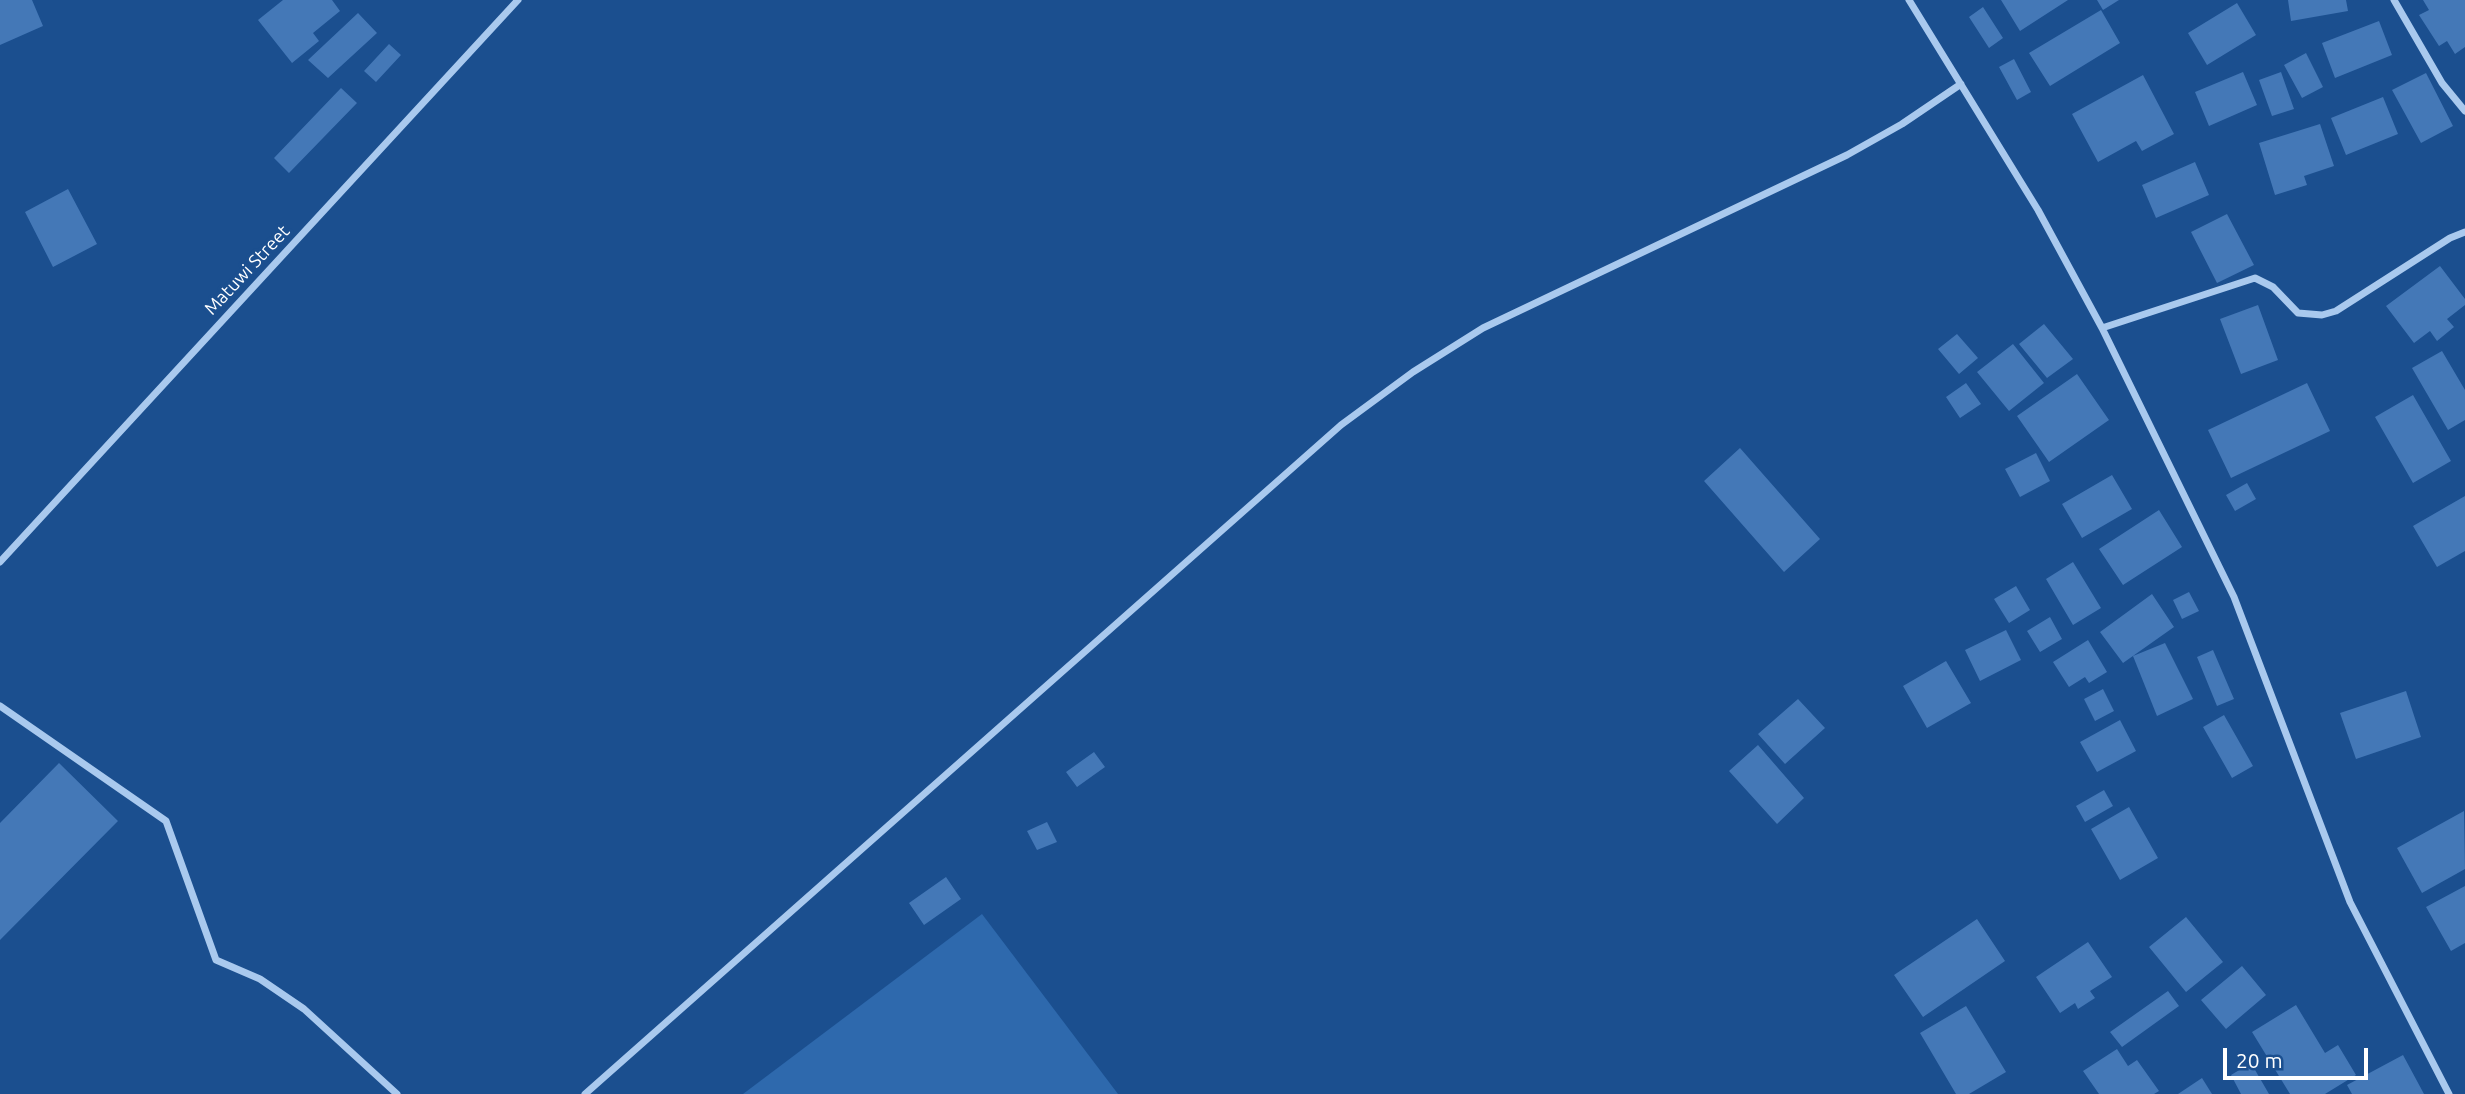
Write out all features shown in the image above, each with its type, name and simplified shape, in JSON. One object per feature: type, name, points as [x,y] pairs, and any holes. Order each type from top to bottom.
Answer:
[{"type":"street","name":"Matuwi Street","points":[[0,562],[518,0]]},
{"type":"street","points":[[1909,0],[2038,210],[2102,328],[2234,597],[2350,902],[2449,1094]]},
{"type":"street","points":[[2394,0],[2442,83],[2465,111]]},
{"type":"street","points":[[585,1094],[1340,425],[1413,372],[1483,328],[1847,155],[1902,124],[1961,84]]},
{"type":"street","points":[[2102,328],[2255,278],[2273,287],[2298,313],[2329,313],[2450,238],[2465,233]]},
{"type":"street","points":[[0,706],[166,821],[216,960],[260,979],[304,1009],[397,1094]]},
{"type":"shaded area","points":[[982,914],[1118,1094],[743,1094]]},
{"type":"building","points":[[0,0],[32,0],[43,26],[0,45]]},
{"type":"building","points":[[283,0],[332,0],[340,11],[313,33],[319,41],[292,63],[258,20]]},
{"type":"building","points":[[2001,0],[2068,0],[2020,31]]},
{"type":"building","points":[[2097,0],[2119,0],[2103,10]]},
{"type":"building","points":[[2288,0],[2346,0],[2348,11],[2291,21]]},
{"type":"building","points":[[2423,0],[2465,0],[2465,47],[2455,54],[2447,41],[2439,46],[2419,15],[2429,10]]},
{"type":"building","points":[[2237,3],[2256,35],[2207,65],[2188,33]]},
{"type":"building","points":[[1983,7],[2003,38],[1989,48],[1969,17]]},
{"type":"building","points":[[2101,10],[2120,43],[2050,86],[2029,53]]},
{"type":"building","points":[[358,13],[377,33],[328,78],[308,60]]},
{"type":"building","points":[[2379,21],[2392,55],[2335,78],[2322,43]]},
{"type":"building","points":[[389,44],[401,55],[376,82],[364,71]]},
{"type":"building","points":[[2306,53],[2323,87],[2302,98],[2284,65]]},
{"type":"building","points":[[2014,59],[2031,92],[2017,100],[1999,67]]},
{"type":"building","points":[[2243,72],[2257,105],[2209,126],[2195,92]]},
{"type":"building","points":[[2281,72],[2294,109],[2272,116],[2259,80]]},
{"type":"building","points":[[2426,73],[2453,126],[2421,143],[2392,90]]},
{"type":"building","points":[[2143,75],[2174,134],[2142,151],[2136,141],[2098,162],[2072,114]]},
{"type":"building","points":[[341,88],[357,103],[289,173],[274,158]]},
{"type":"building","points":[[2383,97],[2398,134],[2346,155],[2331,118]]},
{"type":"building","points":[[2320,124],[2334,166],[2304,176],[2307,185],[2275,195],[2259,143]]},
{"type":"building","points":[[2195,162],[2209,195],[2156,218],[2142,185]]},
{"type":"building","points":[[68,189],[97,244],[53,267],[25,212]]},
{"type":"building","points":[[2227,214],[2254,265],[2217,283],[2191,232]]},
{"type":"building","points":[[2440,266],[2465,299],[2465,305],[2447,319],[2454,327],[2437,341],[2430,331],[2414,343],[2386,306]]},
{"type":"building","points":[[2258,305],[2278,360],[2241,374],[2220,319]]},
{"type":"building","points":[[2044,324],[2073,359],[2047,378],[2019,344]]},
{"type":"building","points":[[1957,334],[1978,358],[1959,374],[1938,349]]},
{"type":"building","points":[[2013,344],[2044,383],[2009,411],[1977,372]]},
{"type":"building","points":[[2442,351],[2465,390],[2465,420],[2448,430],[2412,368]]},
{"type":"building","points":[[2077,374],[2109,420],[2049,462],[2017,416]]},
{"type":"building","points":[[1966,383],[1981,404],[1960,418],[1946,397]]},
{"type":"building","points":[[2307,383],[2330,431],[2231,478],[2208,430]]},
{"type":"building","points":[[2413,395],[2451,461],[2413,483],[2375,417]]},
{"type":"building","points":[[1740,448],[1820,539],[1784,572],[1704,481]]},
{"type":"building","points":[[2036,453],[2050,481],[2020,497],[2005,469]]},
{"type":"building","points":[[2112,475],[2132,509],[2082,538],[2062,504]]},
{"type":"building","points":[[2247,483],[2256,499],[2235,511],[2226,495]]},
{"type":"building","points":[[2465,496],[2465,551],[2437,567],[2413,526]]},
{"type":"building","points":[[2159,510],[2182,547],[2123,585],[2099,549]]},
{"type":"building","points":[[2073,562],[2101,608],[2073,625],[2046,579]]},
{"type":"building","points":[[2016,586],[2030,610],[2009,623],[1994,599]]},
{"type":"building","points":[[2189,592],[2199,611],[2182,619],[2173,600]]},
{"type":"building","points":[[2152,594],[2174,627],[2123,663],[2100,632]]},
{"type":"building","points":[[2050,617],[2062,639],[2040,652],[2027,631]]},
{"type":"building","points":[[2006,630],[2021,660],[1980,681],[1965,650]]},
{"type":"building","points":[[2088,640],[2107,672],[2089,683],[2085,677],[2069,687],[2053,662]]},
{"type":"building","points":[[2165,643],[2193,699],[2157,716],[2133,656]]},
{"type":"building","points":[[2213,650],[2234,699],[2217,706],[2197,657]]},
{"type":"building","points":[[1946,661],[1971,703],[1927,728],[1903,686]]},
{"type":"building","points":[[2103,689],[2114,711],[2095,721],[2084,699]]},
{"type":"building","points":[[2406,691],[2421,737],[2356,759],[2340,713]]},
{"type":"building","points":[[1798,699],[1825,728],[1785,764],[1758,734]]},
{"type":"building","points":[[2224,715],[2253,766],[2232,778],[2203,727]]},
{"type":"building","points":[[2120,720],[2136,751],[2097,772],[2080,742]]},
{"type":"building","points":[[1758,745],[1804,798],[1777,824],[1729,771]]},
{"type":"building","points":[[1094,752],[1105,767],[1077,787],[1066,772]]},
{"type":"building","points":[[59,763],[118,821],[0,940],[0,823]]},
{"type":"building","points":[[2104,790],[2113,806],[2085,822],[2076,806]]},
{"type":"building","points":[[2129,807],[2158,858],[2120,880],[2091,829]]},
{"type":"building","points":[[2464,811],[2465,869],[2422,893],[2397,848]]},
{"type":"building","points":[[1047,822],[1057,842],[1037,850],[1027,831]]},
{"type":"building","points":[[946,877],[961,899],[924,925],[909,903]]},
{"type":"building","points":[[2465,886],[2465,943],[2451,951],[2426,907]]},
{"type":"building","points":[[2186,917],[2223,962],[2186,992],[2149,947]]},
{"type":"building","points":[[1977,919],[2005,961],[1923,1017],[1894,975]]},
{"type":"building","points":[[2088,942],[2112,977],[2090,991],[2095,998],[2078,1009],[2075,1003],[2060,1013],[2036,977]]},
{"type":"building","points":[[2242,966],[2266,995],[2226,1029],[2201,1000]]},
{"type":"building","points":[[2168,991],[2179,1006],[2122,1047],[2110,1032]]},
{"type":"building","points":[[2296,1005],[2325,1053],[2338,1045],[2356,1075],[2325,1094],[2290,1094],[2252,1032]]},
{"type":"building","points":[[1966,1006],[2006,1072],[1969,1094],[1956,1094],[1920,1033]]},
{"type":"building","points":[[2117,1049],[2128,1066],[2137,1060],[2159,1091],[2154,1094],[2099,1094],[2083,1071]]},
{"type":"building","points":[[2403,1055],[2424,1094],[2352,1094],[2347,1085]]},
{"type":"building","points":[[2251,1063],[2269,1094],[2241,1094],[2231,1075]]},
{"type":"building","points":[[2202,1078],[2212,1094],[2178,1094]]}]
